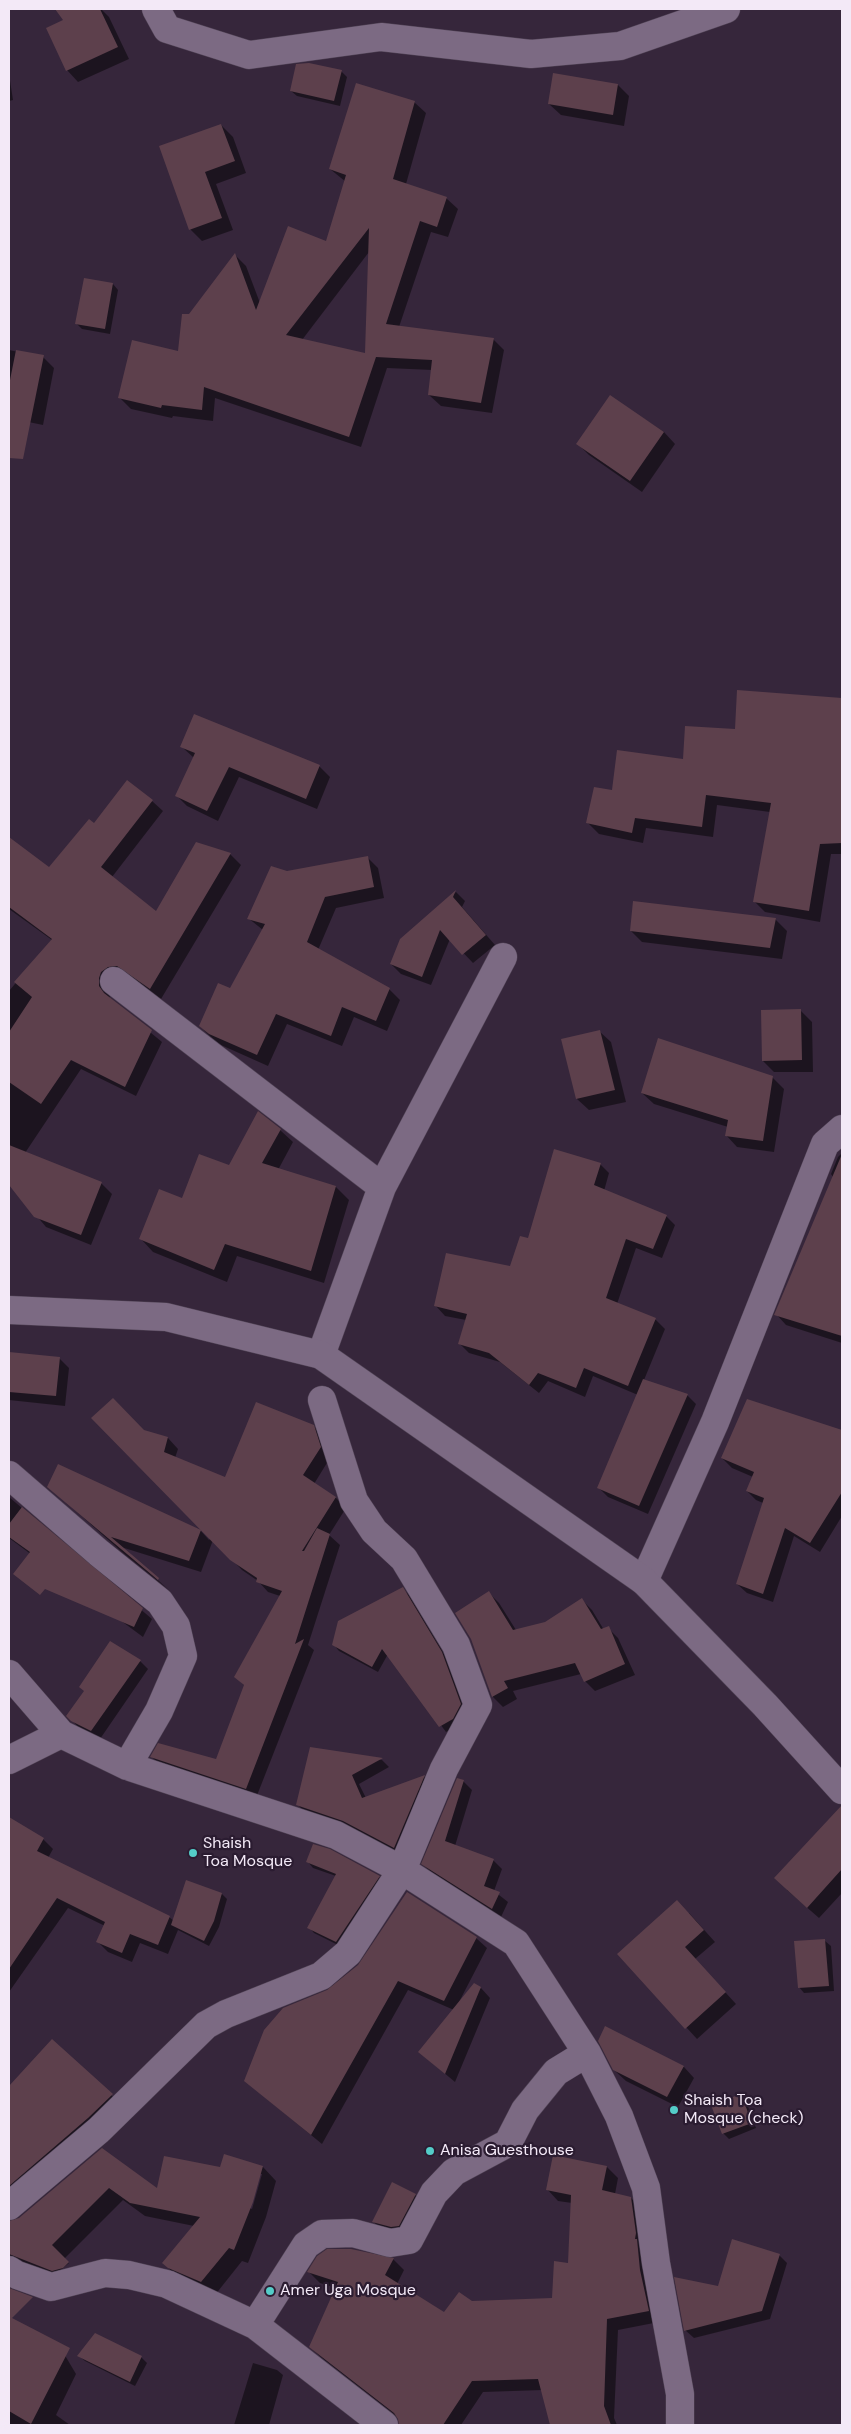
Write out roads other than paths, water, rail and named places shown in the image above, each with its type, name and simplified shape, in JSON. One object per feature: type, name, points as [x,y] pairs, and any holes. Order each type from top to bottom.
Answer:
[{"type":"street","points":[[156,9],[167,29],[249,55],[381,37],[531,54],[610,47],[620,46],[726,9]]},
{"type":"street","points":[[321,1355],[382,1187],[503,957]]},
{"type":"street","points":[[114,980],[382,1187]]},
{"type":"street","points":[[644,1581],[715,1422],[825,1144],[842,1129]]},
{"type":"street","points":[[9,1310],[166,1317],[321,1355],[644,1581],[765,1705],[842,1790]]},
{"type":"street","points":[[9,2206],[99,2130],[206,2026],[226,2014],[321,1976],[348,1953],[402,1870],[444,1769],[478,1705],[456,1645],[404,1559],[374,1531],[354,1502],[322,1400]]},
{"type":"street","points":[[9,1475],[99,1553],[160,1602],[176,1626],[182,1656],[159,1711],[128,1766]]},
{"type":"street","points":[[9,1674],[61,1734],[128,1766],[336,1834],[402,1870],[516,1942],[587,2053],[619,2116],[646,2188],[656,2263],[680,2394],[680,2425]]},
{"type":"street","points":[[9,1760],[61,1734]]},
{"type":"street","points":[[255,2325],[306,2245],[322,2234],[352,2233],[390,2243],[409,2240],[434,2193],[454,2172],[508,2143],[525,2110],[556,2072],[587,2053]]},
{"type":"street","points":[[9,2270],[52,2287],[105,2273],[129,2275],[167,2284],[255,2325],[384,2425]]},
{"type":"place","name":"Shaish Toa Mosque","points":[[193,1853]]},
{"type":"place","name":"Shaish Toa Mosque (check)","points":[[674,2110]]},
{"type":"place","name":"Anisa Guesthouse","points":[[430,2151]]},
{"type":"place","name":"Amer Uga Mosque","points":[[270,2291]]}]
